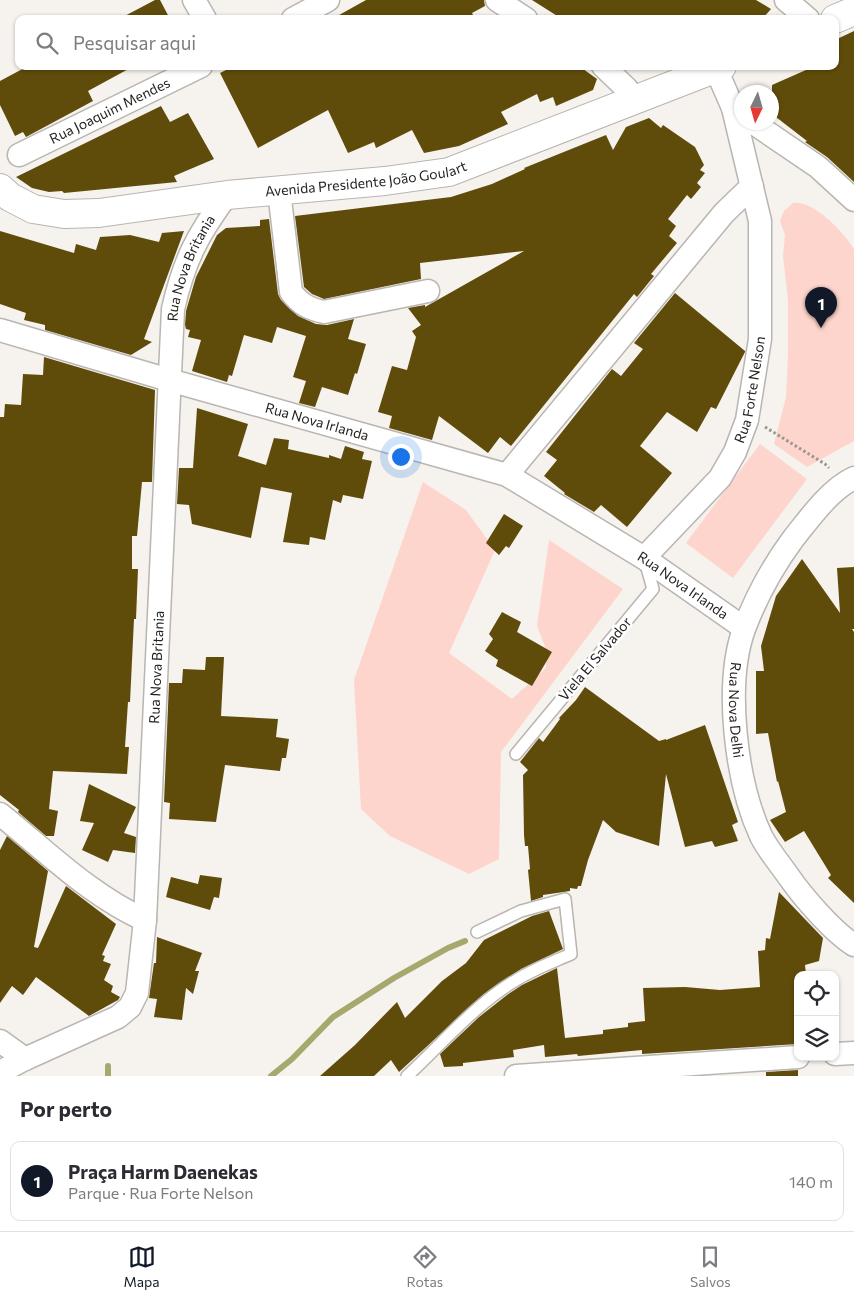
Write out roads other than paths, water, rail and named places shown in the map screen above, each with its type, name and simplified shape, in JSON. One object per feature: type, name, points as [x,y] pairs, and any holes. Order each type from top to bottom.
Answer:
[{"type":"street","points":[[194,0],[203,15]]},
{"type":"street","points":[[300,15],[328,0]]},
{"type":"street","points":[[497,0],[520,15]]},
{"type":"street","points":[[786,0],[803,15]]},
{"type":"street","points":[[839,18],[854,12]]},
{"type":"street","name":"Rua Joaquim Mendes","points":[[19,155],[194,70]]},
{"type":"street","points":[[607,70],[635,99]]},
{"type":"street","name":"Avenida Presidente João Goulart","points":[[0,188],[10,197],[34,209],[64,214],[99,213],[227,195],[385,181],[449,172],[711,70]]},
{"type":"street","name":"Rua Forte Nelson","points":[[720,70],[734,104]]},
{"type":"street","name":"Rua Forte Nelson","points":[[644,558],[720,478],[735,452],[747,420],[760,339],[760,222],[741,130]]},
{"type":"street","points":[[764,130],[818,167],[854,200]]},
{"type":"street","points":[[507,475],[724,213],[752,186]]},
{"type":"street","points":[[279,191],[291,292],[297,300],[309,309],[324,312],[428,291]]},
{"type":"street","name":"Rua Nova Britania","points":[[0,1072],[118,1017],[130,1007],[137,993],[145,920],[172,309],[179,280],[187,259],[208,221],[227,195]]},
{"type":"street","name":"Rua Nova Irlanda","points":[[0,330],[169,380],[507,475],[644,558],[744,628]]},
{"type":"street","name":"Rua Nova Delhi","points":[[849,480],[810,517],[780,557],[765,583],[744,628],[736,667],[734,715],[737,753],[747,801],[762,838],[796,887],[821,915],[854,945]]},
{"type":"street","points":[[0,814],[79,879],[120,908],[145,920]]},
{"type":"street","points":[[0,1041],[25,1059]]},
{"type":"street","points":[[839,1054],[854,1053]]},
{"type":"street","points":[[516,1076],[794,1057]]},
{"type":"lane","name":"Viela El Salvador","points":[[516,754],[653,588],[644,558]]},
{"type":"lane","points":[[407,1076],[471,1015],[499,992],[518,978],[571,954],[565,899],[521,912],[477,932]]},
{"type":"waterway","points":[[271,1076],[292,1059],[333,1017],[394,978],[448,948],[465,941]]},
{"type":"waterway","points":[[108,1066],[108,1076]]},
{"type":"place","name":"Praça Harm Daenekas","points":[[821,328]]}]
